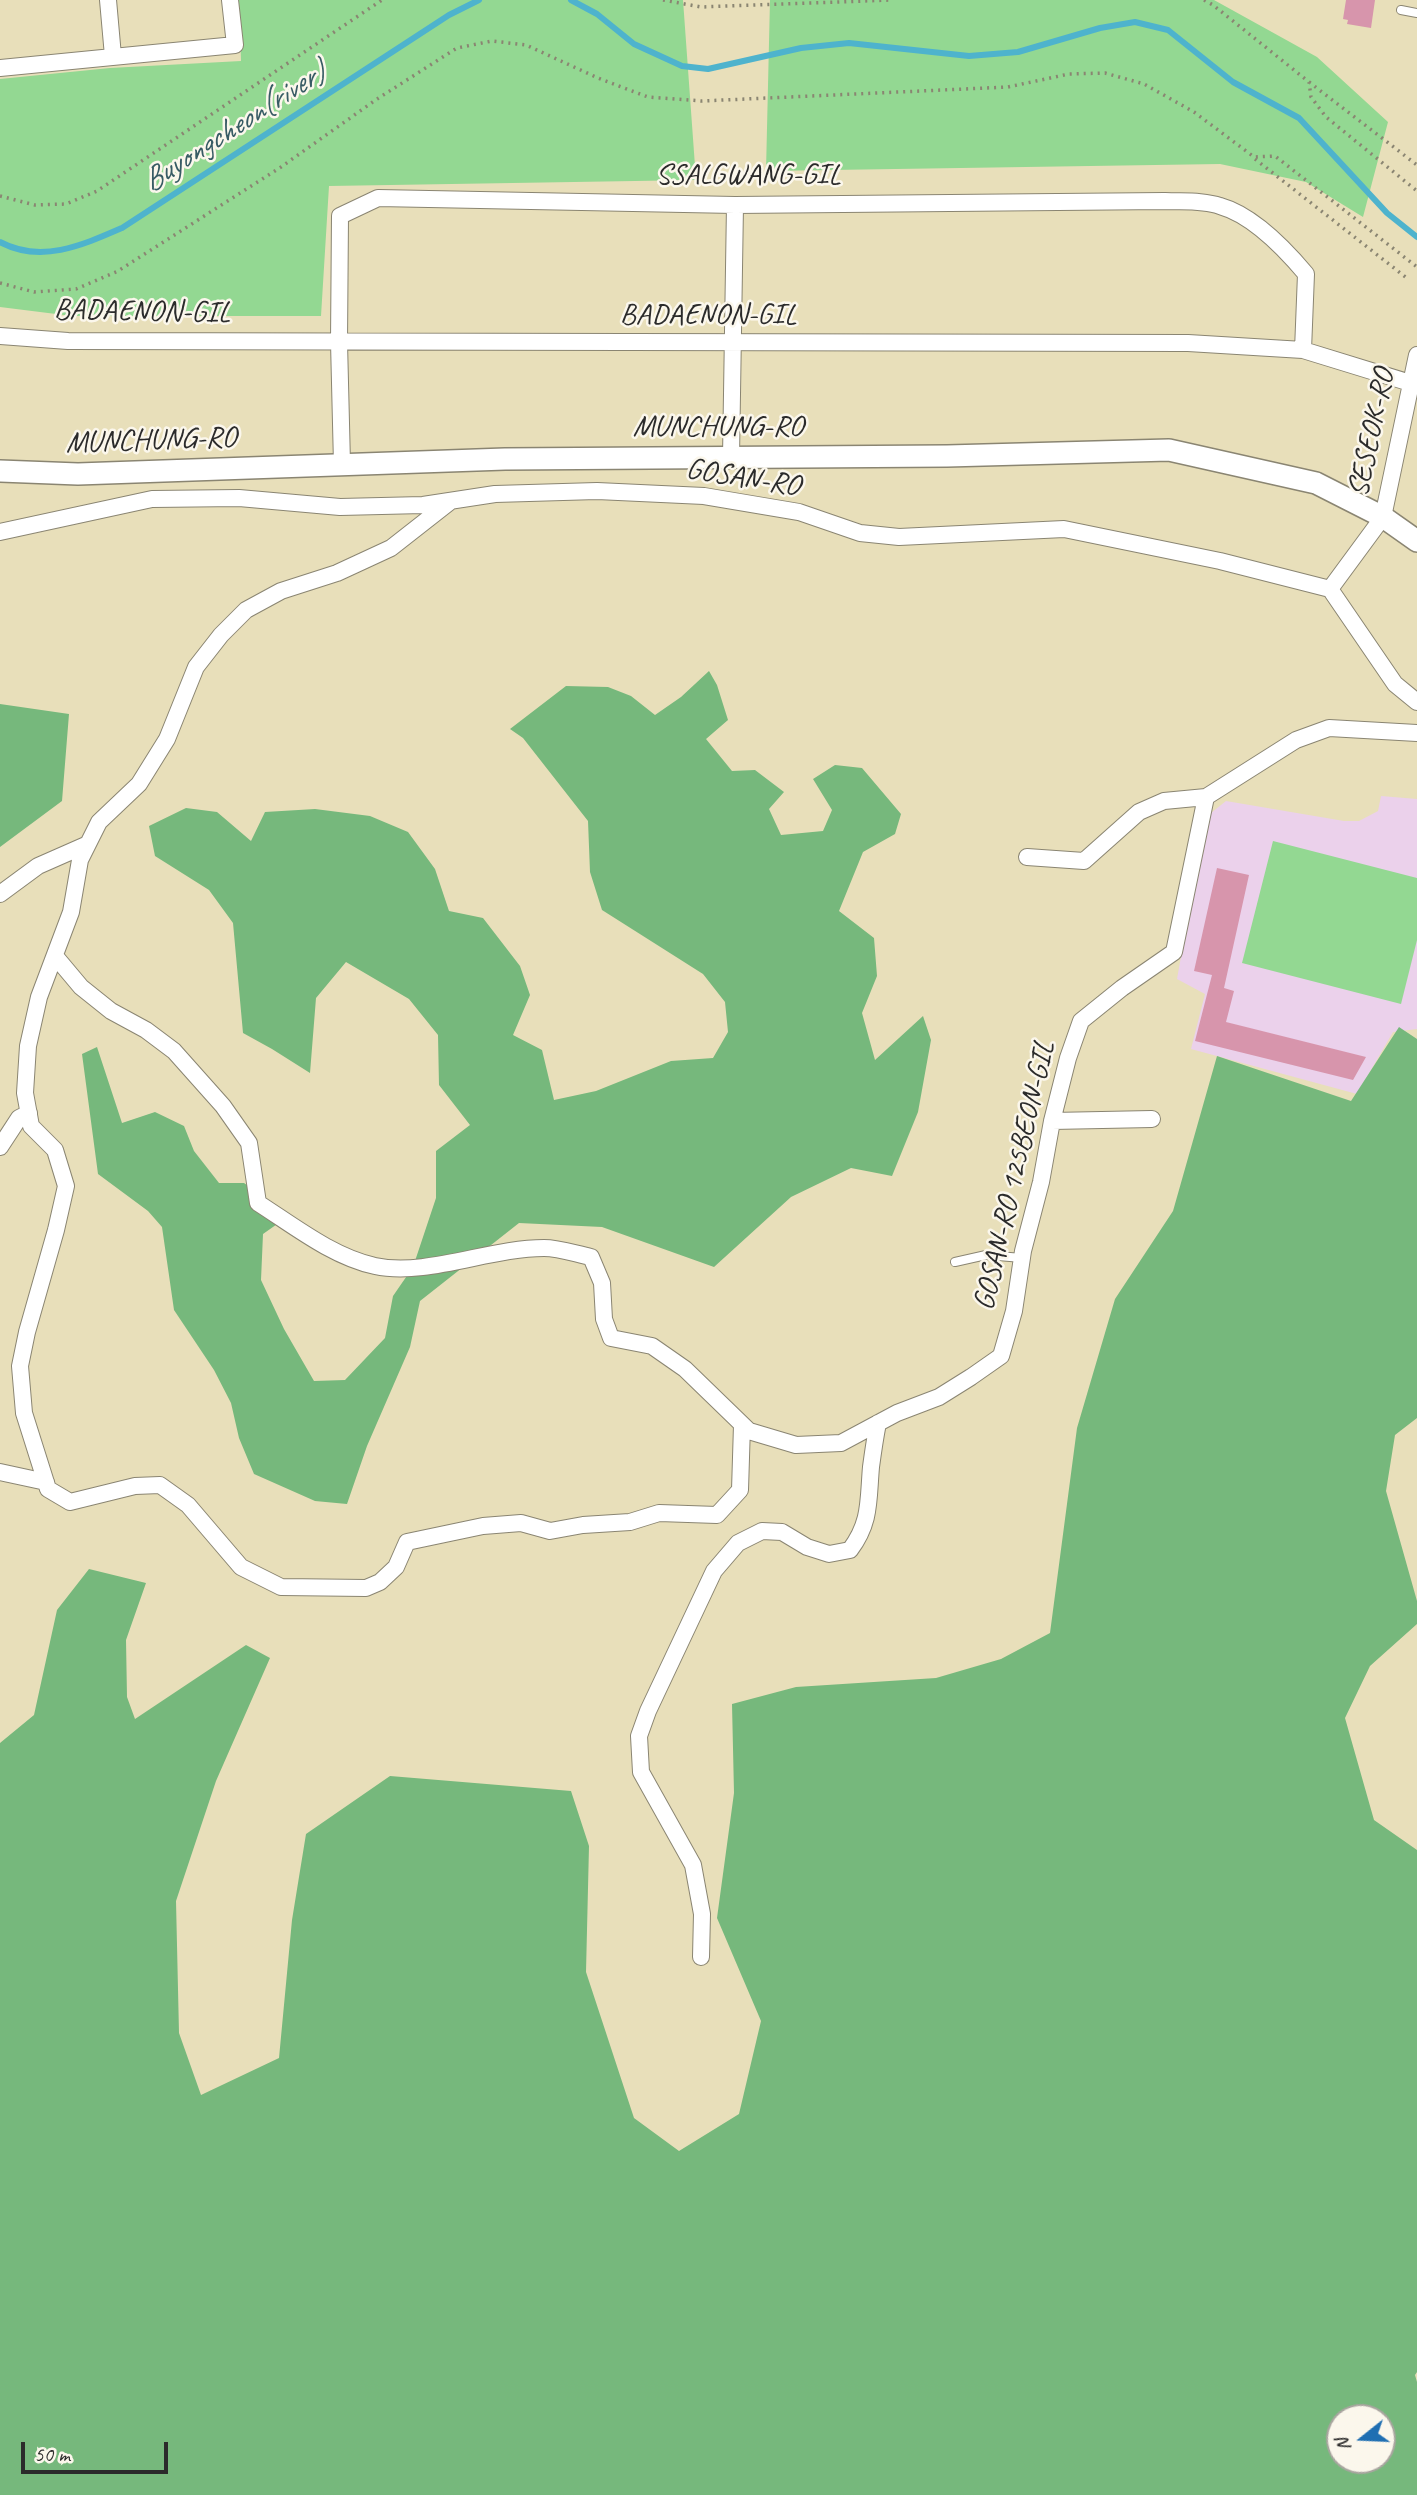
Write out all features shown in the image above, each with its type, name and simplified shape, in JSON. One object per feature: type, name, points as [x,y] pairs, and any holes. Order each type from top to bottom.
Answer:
[{"type":"street","points":[[108,0],[114,56]]},
{"type":"street","points":[[0,68],[235,45],[230,0]]},
{"type":"street","name":"SSALGWANG-GIL","points":[[342,464],[340,216],[377,198],[735,205],[1164,201],[1220,205],[1247,220],[1283,246],[1306,274],[1303,350]]},
{"type":"street","points":[[731,457],[735,205]]},
{"type":"street","name":"BADAENON-GIL","points":[[0,336],[68,341],[1188,343],[1303,350],[1414,384]]},
{"type":"street","name":"SESEOK-RO","points":[[1330,589],[1383,517],[1414,384],[1417,355]]},
{"type":"street","name":"MUNCHUNG-RO","points":[[0,471],[78,474],[505,459],[947,456],[1169,450],[1316,483],[1383,517],[1417,541]]},
{"type":"street","name":"GOSAN-RO","points":[[0,532],[152,499],[239,498],[340,507],[423,505],[495,494],[597,491],[704,496],[799,513],[860,533],[900,537],[1064,529],[1220,561],[1330,589]]},
{"type":"street","points":[[450,501],[391,548],[337,573],[281,591],[246,610],[220,635],[196,667],[167,739],[139,784],[99,822],[80,860],[71,912],[39,997],[29,1046],[25,1093],[31,1126],[55,1150],[66,1186],[20,1366],[24,1413],[48,1489],[70,1502],[135,1486],[160,1485],[188,1505],[241,1567],[281,1587],[366,1588],[380,1582],[396,1567],[407,1542],[483,1526],[521,1523],[550,1531],[583,1525],[629,1522],[659,1513],[717,1516],[740,1490],[742,1425]]},
{"type":"street","points":[[1330,589],[1395,684],[1417,702]]},
{"type":"street","points":[[1027,857],[1084,861],[1139,812],[1164,801],[1206,797],[1296,740],[1329,728],[1417,733]]},
{"type":"street","name":"GOSAN-RO 125BEON-GIL","points":[[55,956],[81,987],[101,1003],[146,1030],[174,1051],[223,1106],[249,1143],[258,1203],[345,1256],[375,1266],[407,1269],[503,1251],[546,1248],[591,1257],[602,1283],[604,1319],[611,1338],[652,1346],[685,1369],[749,1431],[796,1445],[841,1443],[878,1423],[939,1397],[1000,1356],[1014,1311],[1022,1258],[1041,1182],[1052,1121],[1068,1058],[1081,1021],[1174,952],[1206,797]]},
{"type":"street","points":[[0,894],[38,866],[88,844]]},
{"type":"street","points":[[0,1147],[19,1118],[29,1113]]},
{"type":"street","points":[[1052,1121],[1152,1119]]},
{"type":"street","points":[[701,1957],[702,1914],[693,1865],[641,1772],[639,1736],[660,1683],[714,1571],[738,1543],[762,1531],[782,1532],[807,1547],[829,1554],[849,1550],[861,1535],[867,1518],[871,1465],[878,1423]]},
{"type":"street","points":[[0,1472],[46,1482]]},
{"type":"lane","points":[[1401,10],[1417,13]]},
{"type":"lane","points":[[955,1262],[986,1255],[1022,1258]]},
{"type":"path","points":[[0,196],[35,205],[66,204],[97,191],[382,0]]},
{"type":"path","points":[[663,0],[701,7],[891,0]]},
{"type":"path","points":[[1204,0],[1417,165]]},
{"type":"path","points":[[0,283],[34,292],[76,289],[118,271],[281,167],[377,99],[457,48],[492,41],[526,44],[598,78],[648,97],[702,101],[996,87],[1069,74],[1105,73],[1144,84],[1194,112],[1408,279]]},
{"type":"path","points":[[1309,82],[1311,97],[1326,117],[1417,191]]},
{"type":"path","points":[[1254,157],[1275,156],[1417,267]]},
{"type":"shaded area","points":[[1381,796],[1417,799],[1417,1029],[1393,1032],[1357,1094],[1191,1049],[1205,994],[1177,979],[1206,817],[1226,801],[1344,821],[1359,821],[1378,811]]},
{"type":"green space","points":[[239,0],[683,0],[696,180],[329,186],[321,316],[72,316],[0,307],[0,79],[110,68],[241,61]]},
{"type":"green space","points":[[770,0],[1214,0],[1317,57],[1388,122],[1363,217],[1306,182],[1220,164],[766,171]]},
{"type":"green space","points":[[709,671],[717,685],[728,720],[706,739],[732,771],[755,770],[784,792],[769,809],[781,835],[823,831],[832,810],[813,779],[835,765],[862,768],[901,814],[895,834],[863,852],[839,911],[874,938],[877,976],[862,1013],[875,1060],[923,1016],[931,1040],[918,1112],[892,1176],[851,1168],[791,1197],[714,1267],[602,1227],[519,1223],[420,1301],[410,1347],[367,1446],[347,1504],[315,1501],[254,1474],[239,1438],[231,1403],[214,1370],[174,1310],[162,1227],[148,1211],[98,1174],[82,1054],[97,1047],[122,1123],[155,1112],[184,1126],[194,1151],[219,1183],[244,1183],[290,1215],[263,1234],[261,1280],[284,1329],[314,1381],[345,1380],[385,1338],[393,1296],[413,1267],[436,1198],[436,1151],[470,1125],[439,1085],[438,1035],[409,999],[346,962],[316,998],[310,1073],[243,1033],[233,923],[209,890],[155,856],[149,826],[186,808],[217,812],[251,841],[265,812],[315,809],[370,816],[408,832],[435,869],[449,911],[483,918],[520,966],[530,995],[513,1035],[542,1050],[554,1100],[596,1091],[671,1061],[713,1058],[728,1032],[725,1002],[703,974],[602,910],[590,872],[588,821],[523,738],[510,729],[566,686],[608,687],[631,696],[655,715],[681,697]]},
{"type":"green space","points":[[0,704],[69,714],[62,801],[0,847]]},
{"type":"green space","points":[[1273,841],[1417,878],[1417,940],[1401,1004],[1242,963]]},
{"type":"green space","points":[[1399,1027],[1417,1039],[1417,1418],[1395,1435],[1386,1491],[1417,1601],[1417,1624],[1370,1666],[1345,1718],[1374,1820],[1417,1850],[1417,2495],[0,2495],[0,1743],[34,1715],[57,1610],[89,1569],[146,1583],[126,1640],[127,1697],[135,1719],[246,1645],[270,1658],[216,1781],[176,1901],[179,2033],[201,2095],[279,2058],[292,1920],[306,1834],[390,1776],[571,1791],[589,1846],[586,1972],[634,2118],[679,2151],[739,2114],[761,2021],[717,1918],[734,1793],[732,1704],[796,1687],[936,1678],[1001,1659],[1050,1633],[1077,1428],[1115,1299],[1173,1211],[1217,1056],[1351,1101]]},
{"type":"building","points":[[1346,0],[1375,0],[1371,28],[1347,24],[1348,20],[1343,19]]},
{"type":"building","points":[[1217,868],[1249,875],[1224,988],[1234,991],[1226,1022],[1366,1057],[1353,1080],[1195,1041],[1212,975],[1194,971]]},
{"type":"waterway","name":"Buyongcheon(river)","points":[[0,242],[15,248],[46,252],[77,246],[122,228],[449,15],[479,0]]},
{"type":"waterway","name":"Buyongcheon(river)","points":[[571,0],[597,14],[634,44],[682,66],[708,69],[801,48],[849,43],[969,56],[1018,52],[1100,28],[1135,22],[1168,30],[1233,82],[1299,118],[1387,213],[1417,237]]}]
